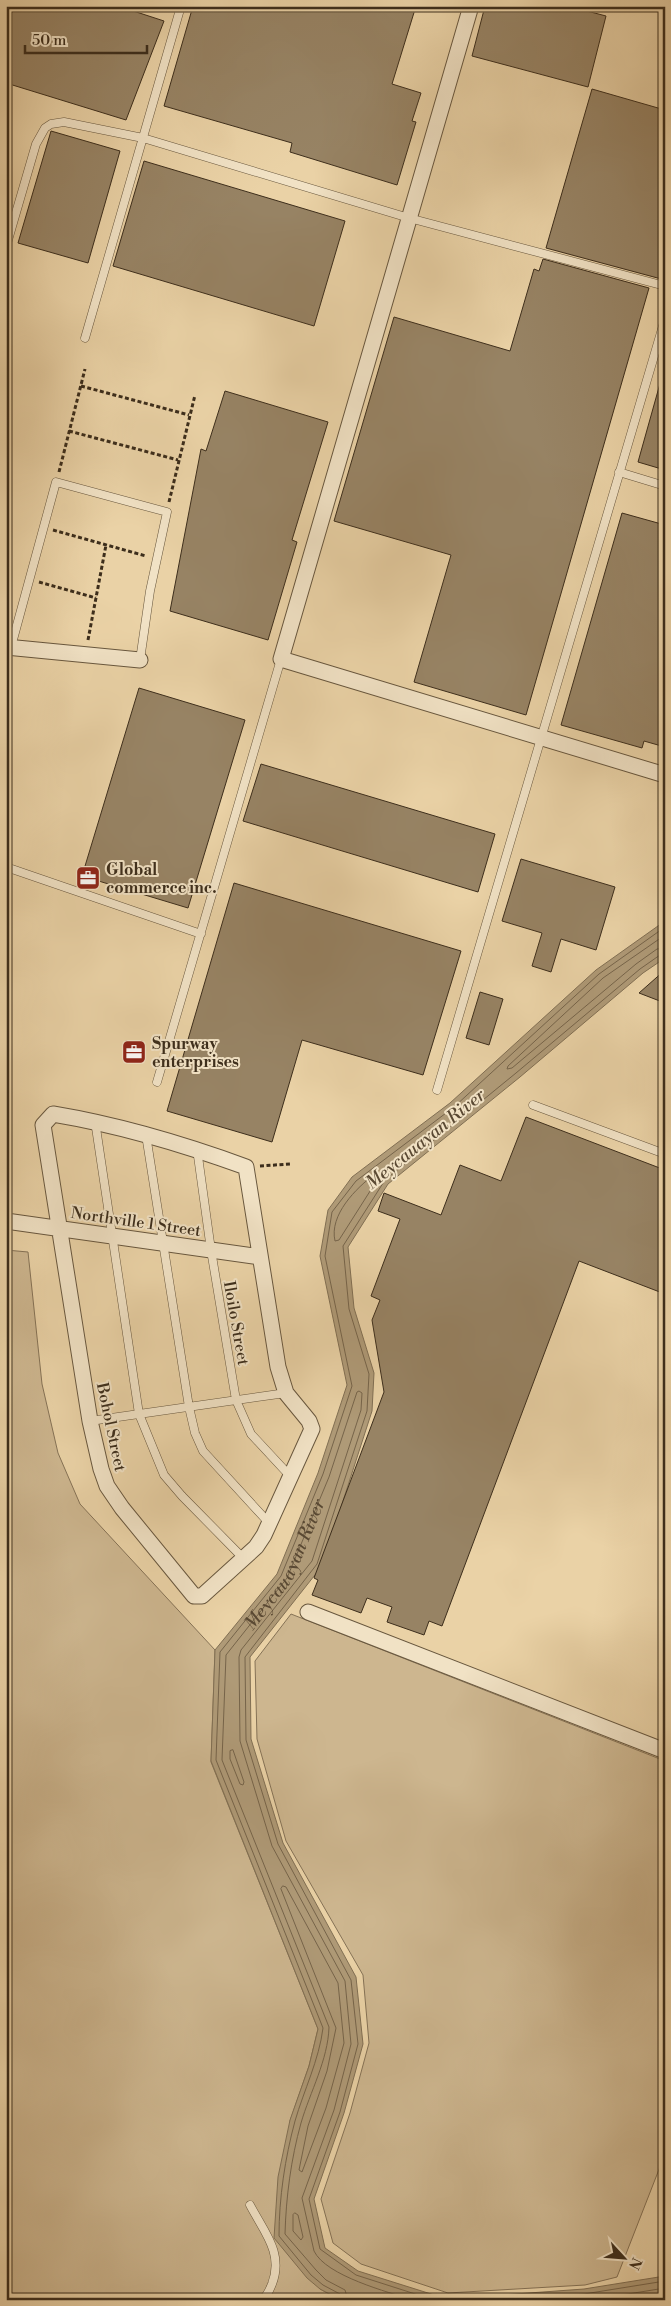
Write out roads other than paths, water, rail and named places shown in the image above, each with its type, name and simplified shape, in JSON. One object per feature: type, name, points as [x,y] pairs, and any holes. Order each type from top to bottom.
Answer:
[{"type":"street","points":[[471,6],[281,659],[665,775]]},
{"type":"street","points":[[9,647],[140,660]]},
{"type":"street","name":"Bohol Street","points":[[95,1121],[52,1114],[44,1125],[90,1421],[101,1469],[112,1493],[122,1508],[194,1596],[202,1596],[244,1559]]},
{"type":"street","points":[[95,1121],[197,1150],[246,1167],[275,1352],[286,1393],[309,1421],[312,1429],[270,1524],[256,1547],[244,1559]]},
{"type":"street","name":"Northville 1 Street","points":[[6,1221],[260,1257]]},
{"type":"street","points":[[308,1612],[665,1751]]},
{"type":"lane","points":[[86,338],[181,6]]},
{"type":"lane","points":[[6,247],[36,144],[45,128],[51,124],[64,122],[143,138],[409,218],[665,286]]},
{"type":"lane","points":[[438,1090],[665,319]]},
{"type":"lane","points":[[620,472],[665,486]]},
{"type":"lane","points":[[9,647],[45,528],[56,482],[167,512],[156,559],[140,660]]},
{"type":"lane","points":[[157,1082],[281,659]]},
{"type":"lane","points":[[6,867],[201,934]]},
{"type":"lane","points":[[533,1105],[665,1154]]},
{"type":"lane","points":[[95,1121],[139,1414],[164,1475],[244,1559]]},
{"type":"lane","points":[[146,1135],[189,1407],[195,1433],[204,1451],[270,1524]]},
{"type":"lane","name":"Iloilo Street","points":[[197,1150],[211,1250],[236,1400],[250,1434],[290,1476]]},
{"type":"lane","points":[[90,1421],[286,1393]]},
{"type":"lane","points":[[250,2205],[277,2255],[276,2274],[268,2296],[262,2300]]},
{"type":"water","name":"Meycauayan River","points":[[665,921],[665,958],[643,973],[520,1077],[388,1184],[348,1247],[354,1308],[374,1373],[372,1411],[322,1566],[250,1657],[251,1739],[283,1843],[356,1977],[363,2044],[344,2113],[314,2199],[325,2248],[358,2271],[447,2299],[584,2289],[665,2276],[665,2300],[341,2300],[320,2289],[307,2278],[274,2238],[278,2177],[290,2120],[309,2066],[318,2029],[211,1761],[215,1650],[277,1574],[318,1473],[347,1385],[320,1256],[328,1210],[352,1177],[450,1103],[596,970]]},
{"type":"place","name":"Global commerce inc.","points":[[88,878]]},
{"type":"place","name":"Spurway enterprises","points":[[134,1052]]}]
